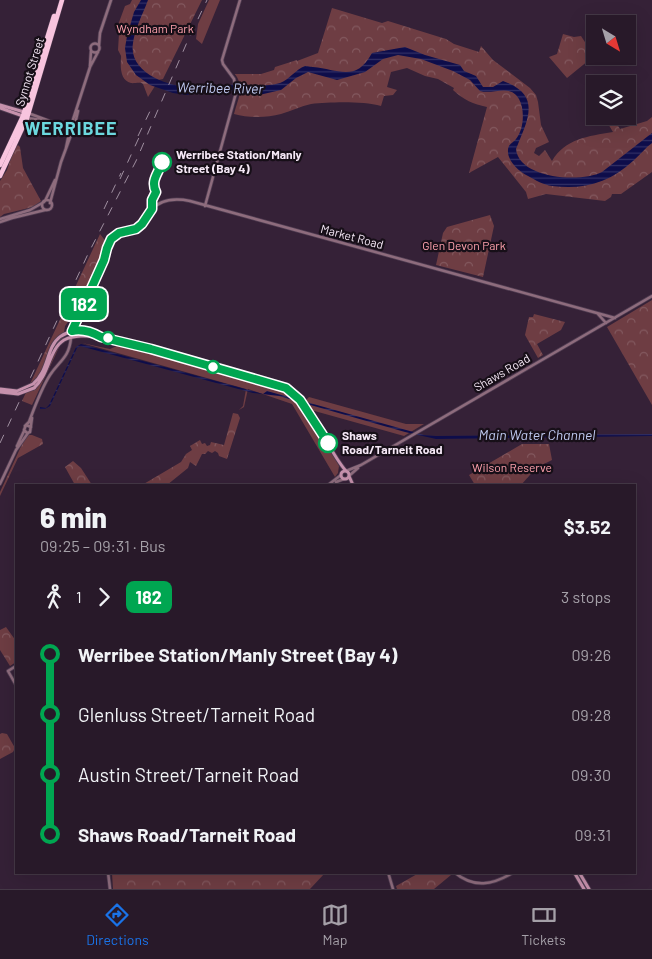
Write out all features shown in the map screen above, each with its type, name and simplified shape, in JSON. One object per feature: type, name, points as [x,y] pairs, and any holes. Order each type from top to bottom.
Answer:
[{"type":"highway","name":"Synnot Street","points":[[0,176],[26,115],[61,0]]},
{"type":"highway","name":"Synnot Street","points":[[0,165],[26,115]]},
{"type":"main road","points":[[0,107],[26,115]]},
{"type":"main road","points":[[71,337],[72,331]]},
{"type":"main road","points":[[33,386],[42,373],[54,344],[61,337],[72,331],[88,332],[280,386],[289,390],[300,400],[338,460],[344,472],[344,479],[350,484]]},
{"type":"main road","points":[[0,391],[18,394],[33,386],[45,375],[58,346],[63,341],[78,336],[101,337]]},
{"type":"main road","points":[[344,472],[350,476],[351,484]]},
{"type":"main road","points":[[344,479],[350,476]]},
{"type":"main road","points":[[575,874],[584,889]]},
{"type":"main road","points":[[580,874],[589,889]]},
{"type":"street","points":[[90,67],[91,46],[100,33],[110,0]]},
{"type":"street","points":[[205,206],[236,92],[236,84],[231,74],[222,64],[222,60],[240,0]]},
{"type":"street","points":[[0,220],[51,208],[50,202],[90,67],[100,49],[100,33]]},
{"type":"street","points":[[94,44],[99,45]]},
{"type":"street","points":[[91,51],[98,52]]},
{"type":"street","points":[[26,115],[72,129]]},
{"type":"street","points":[[45,210],[42,207],[44,201],[57,177]]},
{"type":"street","name":"Market Road","points":[[72,331],[104,260],[107,248],[115,236],[136,229],[142,224],[152,209],[162,202],[171,199],[181,199],[615,318]]},
{"type":"street","points":[[0,220],[30,210],[44,201],[50,202]]},
{"type":"street","name":"Shaws Road","points":[[332,483],[344,472],[361,465],[652,296]]},
{"type":"street","points":[[598,314],[606,323]]},
{"type":"street","points":[[0,484],[25,426],[51,374],[66,356],[71,337]]},
{"type":"street","points":[[16,450],[31,431],[33,412]]},
{"type":"street","points":[[25,426],[31,427]]},
{"type":"street","points":[[24,430],[28,433]]},
{"type":"street","name":"Shaws Road","points":[[350,476],[361,465]]},
{"type":"street","name":"Shaws Road","points":[[332,483],[344,479]]},
{"type":"street","points":[[15,667],[8,671],[15,683]]},
{"type":"street","points":[[108,874],[110,889]]},
{"type":"street","points":[[389,874],[393,889]]},
{"type":"street","points":[[456,874],[465,882],[483,886],[497,882],[511,874]]},
{"type":"green space","points":[[132,0],[163,0],[156,82],[148,97],[143,84],[132,77],[118,50],[118,25],[125,6],[130,4]]},
{"type":"green space","name":"Wyndham Park","points":[[133,0],[202,0],[163,79],[131,83],[125,80],[122,74],[121,58],[127,17],[134,7]]},
{"type":"green space","points":[[209,0],[220,0],[202,44],[196,39],[198,24]]},
{"type":"green space","points":[[332,8],[382,23],[388,21],[446,39],[454,44],[479,52],[481,46],[493,60],[530,88],[536,95],[541,125],[549,142],[536,148],[534,153],[539,156],[545,150],[552,161],[570,143],[586,137],[613,132],[609,125],[618,125],[620,129],[647,121],[652,117],[652,172],[621,194],[612,194],[605,201],[546,194],[528,199],[526,192],[498,157],[469,173],[487,107],[465,99],[453,90],[454,88],[438,79],[425,76],[407,68],[391,72],[387,87],[397,90],[393,95],[384,96],[381,106],[356,103],[327,103],[311,104],[281,114],[263,117],[234,114],[240,89],[240,84],[235,74],[261,74],[274,70],[275,67],[318,53]]},
{"type":"green space","points":[[563,34],[574,37],[581,36],[586,44],[586,63],[567,78],[549,57],[557,54]]},
{"type":"green space","points":[[18,145],[20,147],[23,168],[41,201],[33,207],[4,214],[0,217],[0,181],[7,170],[14,149]]},
{"type":"green space","name":"Glen Devon Park","points":[[490,215],[494,226],[483,277],[436,265],[443,233],[447,227]]},
{"type":"green space","points":[[100,234],[104,239],[105,246],[101,260],[80,306],[65,326],[63,339],[32,405],[22,401]]},
{"type":"green space","points":[[652,300],[652,405],[607,327]]},
{"type":"green space","points":[[534,314],[565,322],[561,330],[537,344],[543,355],[538,358],[525,335],[529,317],[533,317]]},
{"type":"green space","points":[[82,343],[110,349],[123,345],[250,382],[262,383],[283,389],[300,404],[327,444],[339,466],[338,473],[335,477],[292,404],[248,389],[244,407],[239,410],[243,406],[246,389]]},
{"type":"green space","points":[[309,397],[406,424],[424,424],[404,436],[311,410],[305,401]]},
{"type":"green space","points":[[233,413],[238,414],[240,418],[227,459],[219,456],[215,451],[212,453],[208,451],[202,454],[196,466],[190,462],[188,468],[168,484],[144,484],[181,462],[186,454],[192,450],[190,446],[200,440],[202,444],[205,443],[207,446],[211,442],[224,445]]},
{"type":"green space","points":[[29,435],[42,439],[43,444],[18,458],[0,496],[0,492],[24,440]]},
{"type":"green space","name":"Wilson Reserve","points":[[522,444],[549,444],[552,460],[536,468],[522,484],[474,484],[469,475]]},
{"type":"green space","points":[[73,461],[81,468],[91,484],[74,484],[65,467]]},
{"type":"green space","points":[[6,627],[15,640],[15,663],[10,666],[0,650],[0,630]]},
{"type":"green space","points":[[0,734],[7,734],[15,748],[13,752],[0,759]]},
{"type":"green space","points":[[112,874],[324,874],[310,889],[113,889]]},
{"type":"green space","points":[[417,874],[451,875],[434,889],[397,889],[396,886]]},
{"type":"water","name":"Werribee River","points":[[141,0],[148,0],[135,32],[133,54],[143,70],[162,81],[172,84],[192,87],[274,84],[283,82],[305,66],[346,72],[353,71],[360,68],[372,53],[405,47],[460,65],[464,71],[476,76],[483,87],[493,87],[503,81],[515,87],[523,94],[528,101],[529,110],[516,149],[520,159],[528,167],[539,172],[552,176],[566,177],[592,175],[602,172],[652,133],[652,143],[624,169],[605,180],[575,187],[546,185],[521,172],[509,158],[508,148],[519,135],[523,119],[521,103],[515,94],[506,90],[480,91],[470,80],[453,71],[421,59],[398,55],[383,59],[365,72],[337,80],[308,72],[296,78],[281,90],[259,95],[242,91],[200,92],[187,95],[173,93],[150,85],[136,75],[127,62],[125,48],[127,36],[134,12]]},
{"type":"water","points":[[81,344],[263,394],[267,391],[424,435],[652,434],[652,436],[436,439],[279,396],[253,393],[80,346],[77,348],[50,406],[45,409],[40,409],[40,407],[46,408],[49,405],[76,347]]},
{"type":"railway","points":[[0,443],[88,254],[136,161],[207,0]]},
{"type":"railway","points":[[138,136],[153,105]]},
{"type":"railway","points":[[120,179],[142,131]]},
{"type":"railway","points":[[104,209],[121,173]]},
{"type":"bus line","name":"182","points":[[162,162],[154,181],[156,192],[152,200],[152,209],[142,224],[136,229],[119,233],[111,239],[104,260],[77,315],[72,331],[77,330],[151,349],[186,361],[286,388],[300,400],[328,443]]},
{"type":"place","name":"Werribee Station/Manly Street (Bay 4)","points":[[162,162]]},
{"type":"place","name":"Shaws Road/Tarneit Road","points":[[328,443]]},
{"type":"district","name":"WERRIBEE","points":[[71,129]]},
{"type":"water label","name":"Main Water Channel","points":[[537,435]]}]
